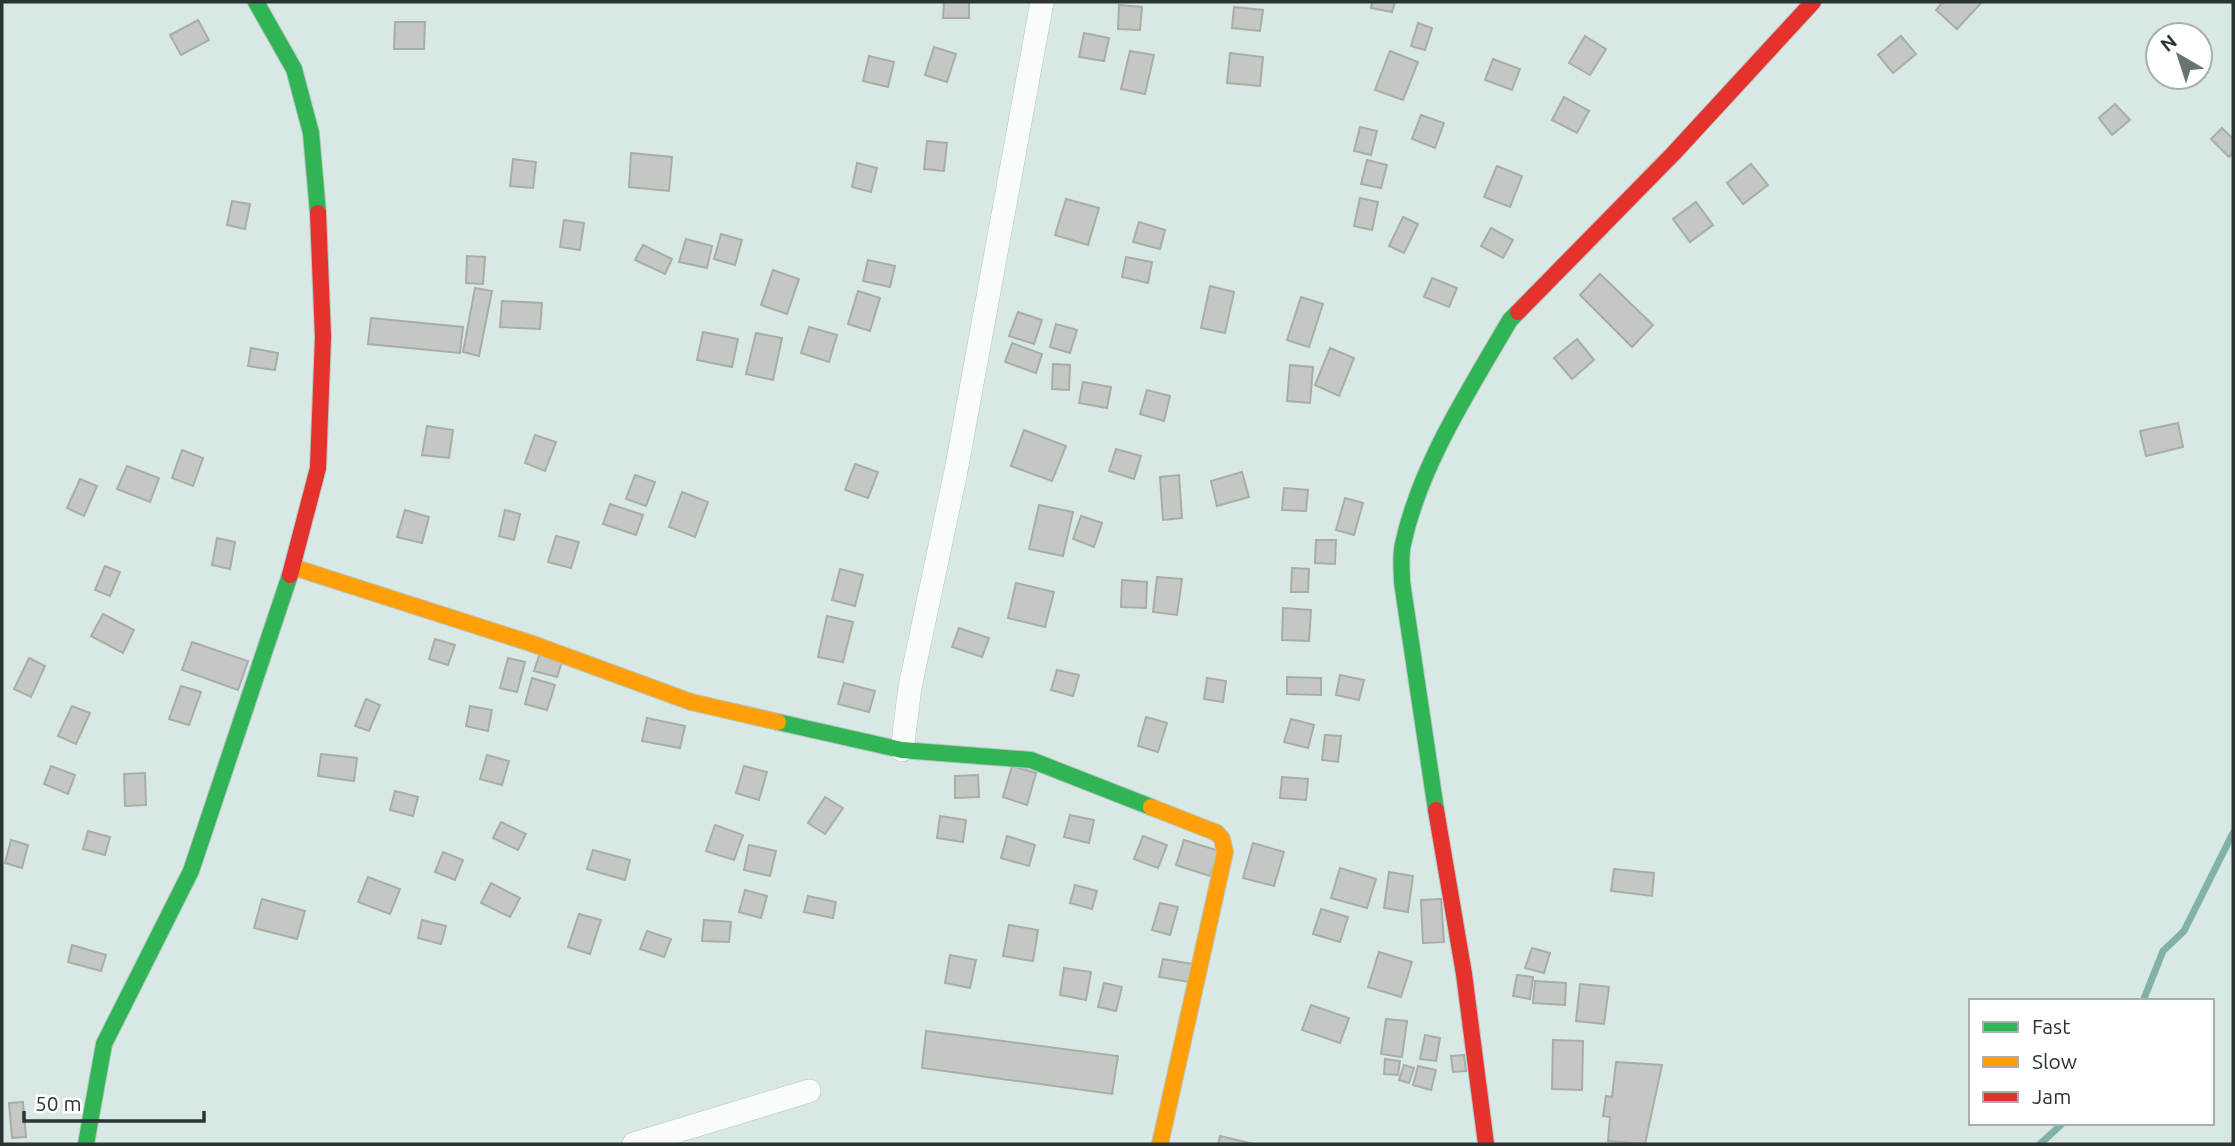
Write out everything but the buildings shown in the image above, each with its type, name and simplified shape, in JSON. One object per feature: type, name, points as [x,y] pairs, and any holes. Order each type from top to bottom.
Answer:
[{"type":"street","points":[[86,1144],[104,1044],[191,871],[293,567],[318,468],[323,337],[317,193],[311,133],[293,69],[256,2]]},
{"type":"street","points":[[902,750],[910,687],[956,471],[1042,2]]},
{"type":"street","points":[[1486,1144],[1464,974],[1427,756],[1402,582],[1402,547],[1413,509],[1448,427],[1510,320],[1673,154],[1813,2]]},
{"type":"street","points":[[293,567],[530,642],[691,702],[902,750],[1031,760],[1217,833],[1222,839],[1225,852],[1160,1144]]},
{"type":"street","points":[[634,1144],[808,1091]]},
{"type":"waterway","points":[[2144,999],[2163,951],[2184,931],[2233,833]]},
{"type":"waterway","points":[[2040,1144],[2061,1125]]},
{"type":"traffic: fast","points":[[256,2],[294,69],[311,133],[318,213]]},
{"type":"traffic: fast","points":[[1436,810],[1402,582],[1402,549],[1421,485],[1448,428],[1510,320],[1518,312]]},
{"type":"traffic: fast","points":[[86,1144],[104,1044],[191,871],[290,575]]},
{"type":"traffic: fast","points":[[778,722],[902,750],[1031,760],[1151,807]]},
{"type":"traffic: slow","points":[[293,567],[530,643],[691,702],[778,722]]},
{"type":"traffic: slow","points":[[1151,807],[1217,833],[1222,839],[1225,852],[1160,1144]]},
{"type":"traffic: jam","points":[[1518,312],[1673,154],[1813,2]]},
{"type":"traffic: jam","points":[[290,575],[318,468],[323,337],[318,213]]},
{"type":"traffic: jam","points":[[1436,810],[1464,974],[1486,1144]]}]
